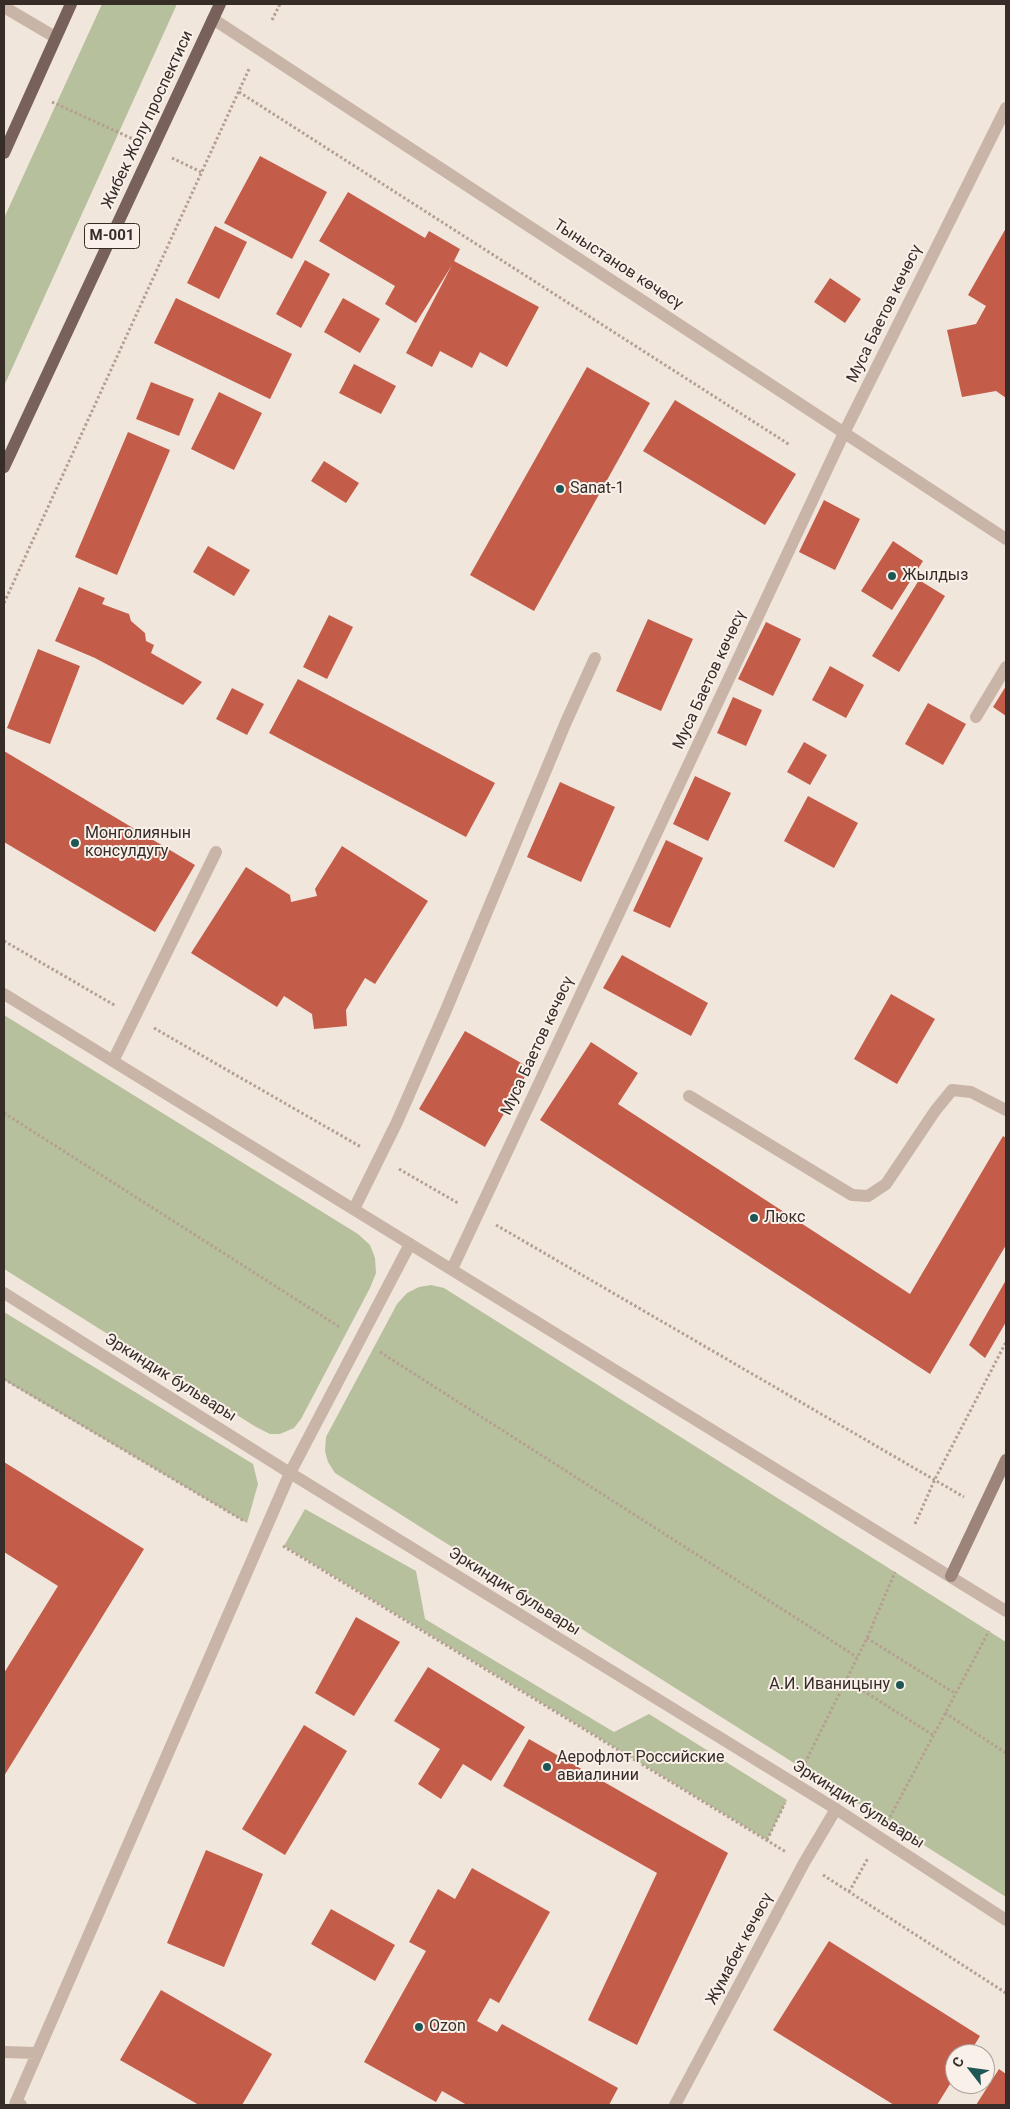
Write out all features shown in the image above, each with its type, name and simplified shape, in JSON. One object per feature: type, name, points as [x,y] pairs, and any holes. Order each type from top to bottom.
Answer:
[{"type":"main road","points":[[4,153],[70,4]]},
{"type":"main road","name":"Жибек Жолу проспектиси","points":[[4,468],[220,4]]},
{"type":"street","points":[[4,8],[55,37]]},
{"type":"street","name":"Тыныстанов көчөсү","points":[[212,19],[1006,539]]},
{"type":"street","name":"Муса Баетов көчөсү","points":[[452,1270],[844,432],[1006,108]]},
{"type":"street","points":[[354,1209],[398,1122],[566,722],[595,658]]},
{"type":"street","points":[[976,717],[1006,668]]},
{"type":"street","points":[[113,1061],[216,852]]},
{"type":"street","points":[[4,994],[1006,1611]]},
{"type":"street","points":[[689,1096],[852,1195],[868,1196],[886,1184],[935,1111],[952,1090],[971,1092],[1006,1110]]},
{"type":"street","points":[[17,2104],[36,2053],[290,1473],[410,1244]]},
{"type":"street","name":"Эркиндик бульвары","points":[[4,1293],[290,1473],[836,1809],[1006,1920]]},
{"type":"street","points":[[950,1576],[1006,1460]]},
{"type":"street","name":"Жумабек көчөсү","points":[[675,2105],[804,1863],[836,1809]]},
{"type":"street","points":[[4,2052],[36,2053]]},
{"type":"path","points":[[272,20],[280,4]]},
{"type":"path","points":[[4,603],[250,68]]},
{"type":"path","points":[[31,92],[201,172]]},
{"type":"path","points":[[238,92],[790,444]]},
{"type":"path","points":[[4,1113],[857,1657]]},
{"type":"path","points":[[915,1524],[935,1479],[1006,1342]]},
{"type":"path","points":[[4,1379],[264,1533],[767,1840],[1006,1994]]},
{"type":"path","points":[[916,1468],[969,1500]]},
{"type":"path","points":[[802,1768],[867,1638],[895,1572]]},
{"type":"path","points":[[887,1822],[989,1631]]},
{"type":"path","points":[[867,1638],[956,1694]]},
{"type":"path","points":[[846,1680],[934,1735]]},
{"type":"path","points":[[946,1713],[1006,1753]]},
{"type":"path","points":[[767,1840],[787,1800]]},
{"type":"path","points":[[849,1892],[868,1858]]},
{"type":"green space","points":[[102,4],[177,4],[4,386],[4,218]]},
{"type":"green space","points":[[4,1015],[358,1234],[370,1245],[375,1258],[376,1273],[370,1288],[301,1419],[294,1428],[280,1434],[270,1434],[256,1427],[4,1269]]},
{"type":"green space","points":[[431,1285],[444,1288],[1006,1642],[1006,1897],[335,1473],[328,1462],[325,1451],[326,1437],[397,1304],[407,1293],[419,1287]]},
{"type":"green space","points":[[4,1312],[253,1464],[258,1484],[247,1523],[4,1380]]},
{"type":"green space","points":[[305,1509],[416,1571],[425,1619],[614,1732],[649,1714],[787,1800],[767,1840],[284,1546]]},
{"type":"building","points":[[260,156],[327,192],[292,259],[224,223]]},
{"type":"building","points":[[348,192],[425,238],[429,231],[460,249],[454,261],[539,307],[507,367],[480,352],[472,368],[440,351],[432,367],[406,353],[452,265],[416,323],[385,304],[395,286],[319,241]]},
{"type":"building","points":[[215,226],[247,242],[219,299],[187,283]]},
{"type":"building","points":[[1006,228],[1006,398],[996,391],[962,397],[947,330],[976,324],[986,306],[968,295]]},
{"type":"building","points":[[305,260],[330,274],[301,328],[276,314]]},
{"type":"building","points":[[830,278],[861,299],[845,323],[814,302]]},
{"type":"building","points":[[176,298],[292,354],[270,399],[154,343]]},
{"type":"building","points":[[343,298],[380,319],[360,353],[324,332]]},
{"type":"building","points":[[354,364],[396,386],[381,414],[339,393]]},
{"type":"building","name":"Sanat-1","points":[[587,367],[650,403],[534,611],[470,575]]},
{"type":"building","points":[[151,382],[194,399],[179,436],[136,419]]},
{"type":"building","points":[[219,392],[262,413],[234,470],[191,449]]},
{"type":"building","points":[[675,400],[796,474],[765,525],[643,451]]},
{"type":"building","points":[[128,432],[170,450],[117,575],[75,557]]},
{"type":"building","points":[[324,461],[359,483],[346,503],[311,481]]},
{"type":"building","points":[[824,500],[860,519],[835,570],[799,552]]},
{"type":"building","name":"Жылдыз","points":[[893,541],[923,561],[892,610],[861,591]]},
{"type":"building","points":[[208,546],[250,570],[234,596],[193,572]]},
{"type":"building","points":[[919,580],[945,596],[899,672],[872,656]]},
{"type":"building","points":[[79,587],[105,598],[102,604],[129,614],[131,621],[145,633],[146,641],[154,645],[151,653],[202,682],[183,705],[95,658],[55,641]]},
{"type":"building","points":[[329,615],[353,627],[327,679],[303,667]]},
{"type":"building","points":[[648,619],[693,639],[661,711],[616,691]]},
{"type":"building","points":[[766,622],[801,639],[773,696],[738,679]]},
{"type":"building","points":[[38,649],[80,666],[50,744],[7,728]]},
{"type":"building","points":[[830,666],[864,685],[846,718],[812,700]]},
{"type":"building","points":[[298,679],[495,783],[466,837],[269,733]]},
{"type":"building","points":[[1006,686],[1006,716],[993,707]]},
{"type":"building","points":[[232,688],[264,704],[247,735],[216,719]]},
{"type":"building","points":[[733,697],[762,710],[746,746],[717,733]]},
{"type":"building","points":[[928,703],[966,724],[943,765],[905,744]]},
{"type":"building","points":[[804,742],[827,755],[810,785],[787,772]]},
{"type":"building","points":[[4,751],[195,865],[155,932],[4,842]]},
{"type":"building","points":[[695,776],[731,793],[708,841],[673,824]]},
{"type":"building","points":[[560,782],[615,807],[581,882],[527,857]]},
{"type":"building","points":[[808,796],[858,823],[834,868],[784,841]]},
{"type":"building","points":[[666,840],[703,858],[670,928],[633,911]]},
{"type":"building","points":[[342,846],[428,901],[375,984],[365,978],[346,1010],[347,1026],[314,1029],[312,1014],[284,996],[277,1007],[191,953],[246,867],[290,895],[291,902],[317,896],[315,889]]},
{"type":"building","points":[[622,955],[708,1003],[691,1036],[603,988]]},
{"type":"building","points":[[891,994],[935,1019],[897,1084],[854,1059]]},
{"type":"building","points":[[465,1031],[530,1068],[485,1147],[419,1109]]},
{"type":"building","points":[[591,1042],[638,1073],[618,1104],[910,1294],[1003,1136],[1006,1138],[1006,1245],[930,1374],[540,1120]]},
{"type":"building","points":[[1006,1280],[1006,1322],[985,1358],[969,1345]]},
{"type":"building","points":[[4,1462],[144,1549],[4,1776],[4,1673],[58,1586],[4,1552]]},
{"type":"building","points":[[356,1617],[400,1642],[354,1716],[315,1693]]},
{"type":"building","points":[[428,1667],[525,1727],[491,1781],[463,1764],[441,1799],[418,1784],[440,1749],[394,1721]]},
{"type":"building","points":[[304,1725],[347,1751],[285,1855],[242,1829]]},
{"type":"building","points":[[529,1739],[728,1853],[637,2045],[588,2020],[657,1873],[503,1786]]},
{"type":"building","points":[[206,1850],[263,1874],[224,1967],[167,1943]]},
{"type":"building","points":[[472,1868],[550,1912],[499,2003],[490,1998],[477,2021],[497,2032],[502,2024],[618,2088],[609,2105],[467,2105],[442,2091],[436,2102],[364,2062],[426,1951],[409,1942],[438,1889],[455,1899]]},
{"type":"building","points":[[331,1909],[395,1945],[375,1981],[311,1944]]},
{"type":"building","points":[[829,1941],[980,2036],[975,2044],[945,2044],[945,2092],[937,2105],[894,2105],[773,2030]]},
{"type":"building","points":[[161,1990],[272,2054],[242,2105],[199,2105],[120,2060]]},
{"type":"building","points":[[999,2069],[1006,2074],[1006,2105],[976,2105],[983,2094],[995,2094],[995,2075]]},
{"type":"place","name":"Sanat-1","points":[[560,489]]},
{"type":"place","name":"Жылдыз","points":[[892,576]]},
{"type":"place","name":"Монголиянын консулдугу","points":[[75,843]]},
{"type":"place","name":"Люкс","points":[[754,1218]]},
{"type":"place","name":"А.И. Иваницыну","points":[[900,1685]]},
{"type":"place","name":"Аерофлот Российские авиалинии","points":[[547,1767]]},
{"type":"place","name":"Ozon","points":[[419,2027]]}]
